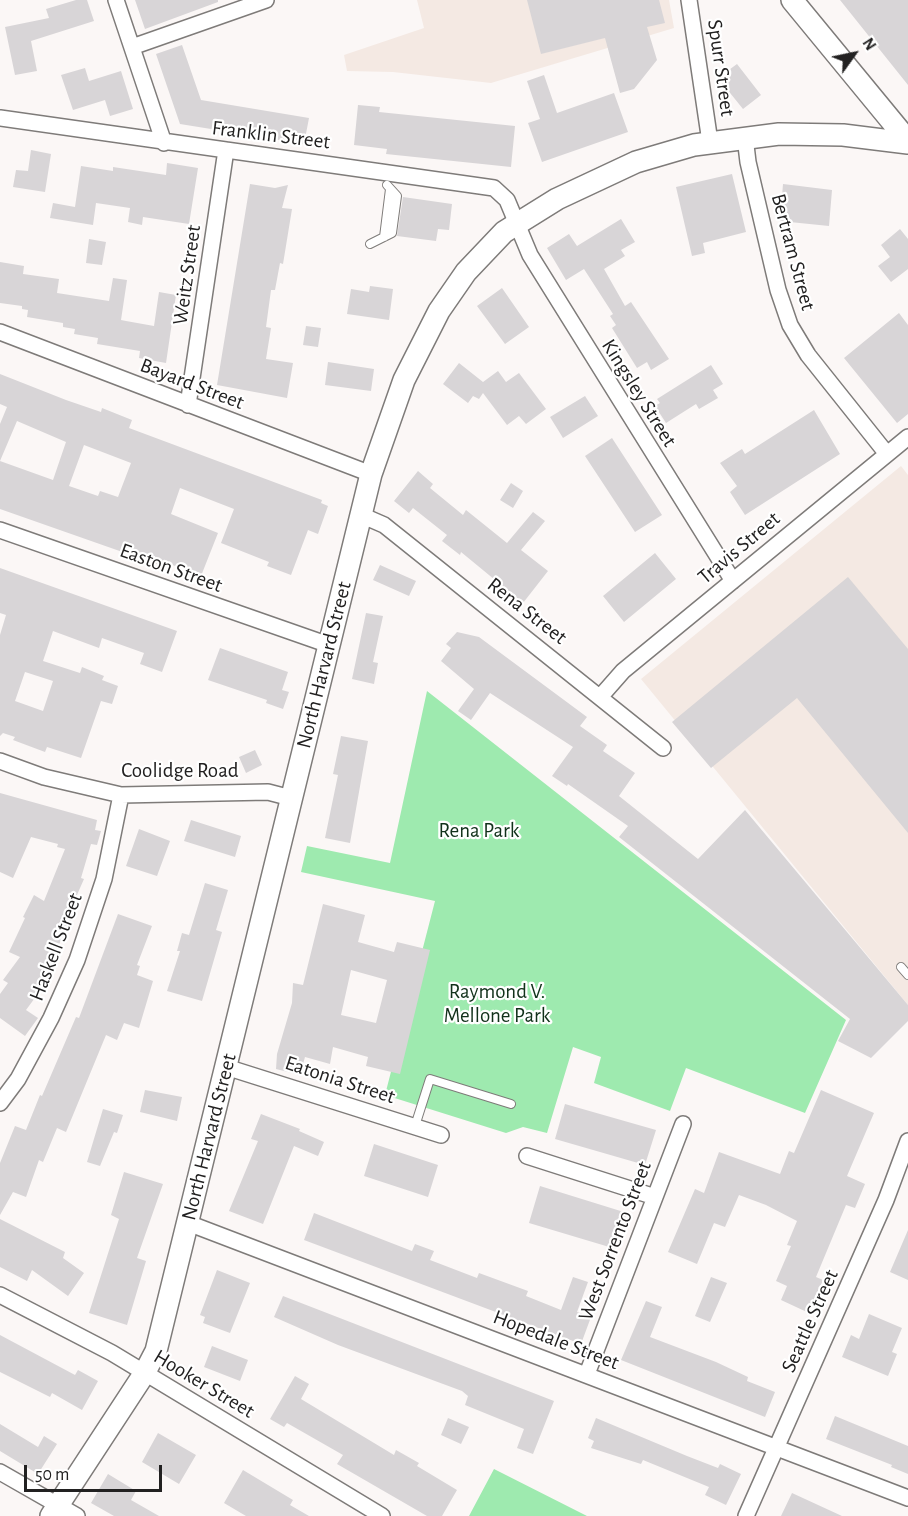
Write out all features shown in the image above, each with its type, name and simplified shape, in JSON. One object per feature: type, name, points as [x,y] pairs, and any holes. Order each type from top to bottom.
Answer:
[{"type":"main road","points":[[792,0],[908,142]]},
{"type":"main road","name":"North Harvard Street","points":[[54,1511],[144,1374],[159,1342],[370,474],[397,397],[439,311],[476,260],[517,223],[557,199],[621,168],[663,153],[745,137],[823,134],[908,142]]},
{"type":"street","points":[[116,0],[164,143]]},
{"type":"street","points":[[132,47],[267,0]]},
{"type":"street","name":"Spurr Street","points":[[689,0],[710,142]]},
{"type":"street","name":"Franklin Street","points":[[0,118],[164,143],[488,186],[501,192],[517,223]]},
{"type":"street","name":"Bertram Street","points":[[745,137],[748,162],[776,280],[790,325],[808,355],[887,454]]},
{"type":"street","name":"Weitz Street","points":[[188,405],[226,150]]},
{"type":"street","name":"Kingsley Street","points":[[517,223],[530,255],[733,581]]},
{"type":"street","name":"Bayard Street","points":[[0,332],[370,474]]},
{"type":"street","name":"Travis Street","points":[[601,696],[623,671],[908,437]]},
{"type":"street","name":"Rena Street","points":[[361,515],[384,525],[601,696],[663,748]]},
{"type":"street","name":"Easton Street","points":[[0,530],[329,645]]},
{"type":"street","name":"Coolidge Road","points":[[0,761],[44,777],[121,795],[261,792],[291,798]]},
{"type":"street","name":"Haskell Street","points":[[0,1103],[18,1078],[51,1018],[77,960],[104,879],[121,795]]},
{"type":"street","name":"Eatonia Street","points":[[226,1067],[441,1135]]},
{"type":"street","name":"West Sorrento Street","points":[[587,1374],[683,1124]]},
{"type":"street","name":"Seattle Street","points":[[746,1516],[886,1200],[908,1142]]},
{"type":"street","points":[[527,1156],[655,1197]]},
{"type":"street","name":"Hopedale Street","points":[[188,1223],[908,1498]]},
{"type":"street","name":"Hooker Street","points":[[0,1295],[112,1353],[382,1516]]},
{"type":"street","points":[[0,1472],[54,1511],[77,1516]]},
{"type":"lane","points":[[370,244],[392,233],[397,196],[388,187]]},
{"type":"lane","points":[[901,967],[908,975]]},
{"type":"lane","points":[[415,1126],[430,1079],[511,1104]]},
{"type":"shaded area","points":[[417,0],[669,0],[674,28],[491,83],[393,72],[347,71],[344,55],[424,28]]},
{"type":"shaded area","points":[[901,466],[908,475],[908,1005],[641,679]]},
{"type":"green space","points":[[427,691],[846,1020],[805,1113],[686,1068],[670,1111],[594,1083],[601,1057],[573,1047],[547,1133],[523,1127],[506,1133],[385,1095],[435,901],[301,872],[307,846],[390,863]]},
{"type":"green space","points":[[494,1469],[587,1516],[469,1516]]},
{"type":"building","points":[[76,0],[87,0],[94,21],[31,41],[37,71],[15,75],[5,27],[49,18],[46,9]]},
{"type":"building","points":[[135,0],[218,0],[218,2],[145,29]]},
{"type":"building","points":[[527,0],[659,0],[665,23],[647,27],[657,60],[634,89],[620,93],[605,38],[541,54]]},
{"type":"building","points":[[840,0],[908,0],[908,85]]},
{"type":"building","points":[[182,45],[201,100],[309,118],[304,144],[180,124],[156,54]]},
{"type":"building","points":[[737,64],[761,95],[743,109],[718,78]]},
{"type":"building","points":[[85,68],[89,81],[121,71],[133,109],[110,116],[105,100],[73,110],[61,75]]},
{"type":"building","points":[[544,75],[557,113],[614,93],[628,132],[542,162],[528,123],[540,119],[527,81]]},
{"type":"building","points":[[358,105],[380,107],[379,112],[515,126],[511,167],[386,154],[387,149],[354,145]]},
{"type":"building","points":[[31,150],[51,154],[45,192],[13,187],[16,170],[28,171]]},
{"type":"building","points":[[167,163],[198,168],[189,224],[143,217],[142,225],[128,222],[130,208],[96,203],[93,225],[50,218],[53,203],[75,207],[81,166],[113,171],[113,167],[166,175]]},
{"type":"building","points":[[732,174],[746,232],[703,243],[705,253],[692,256],[676,187]]},
{"type":"building","points":[[250,184],[275,188],[288,185],[282,208],[292,209],[283,264],[280,263],[275,290],[271,290],[266,327],[271,328],[266,359],[293,363],[287,398],[217,385]]},
{"type":"building","points":[[783,184],[832,190],[829,226],[780,221]]},
{"type":"building","points":[[403,197],[452,204],[449,230],[438,229],[436,241],[397,236]]},
{"type":"building","points":[[621,219],[635,242],[621,250],[625,256],[604,269],[625,306],[631,302],[669,359],[651,370],[647,362],[637,368],[612,328],[616,325],[610,316],[613,314],[584,269],[566,280],[547,248],[569,234],[577,246]]},
{"type":"building","points":[[900,229],[908,239],[908,269],[891,282],[878,266],[890,257],[881,245]]},
{"type":"building","points":[[89,239],[106,242],[102,265],[86,263]]},
{"type":"building","points":[[0,262],[24,266],[23,274],[59,279],[57,293],[109,301],[113,278],[127,280],[121,320],[126,321],[154,326],[159,292],[176,295],[166,363],[139,358],[140,351],[97,344],[98,338],[74,334],[75,329],[63,327],[63,323],[27,317],[28,310],[22,309],[22,306],[0,303]]},
{"type":"building","points":[[370,286],[393,289],[389,320],[347,314],[351,289],[369,292]]},
{"type":"building","points":[[502,288],[529,327],[505,344],[477,306]]},
{"type":"building","points":[[899,313],[908,325],[908,414],[897,423],[844,358]]},
{"type":"building","points":[[306,326],[321,328],[318,347],[303,345]]},
{"type":"building","points":[[328,362],[374,369],[371,391],[325,385]]},
{"type":"building","points":[[459,363],[483,382],[498,371],[506,382],[519,373],[546,409],[526,424],[519,416],[507,425],[483,393],[479,399],[473,396],[468,403],[443,384]]},
{"type":"building","points":[[711,365],[723,384],[713,390],[718,398],[699,409],[696,404],[666,423],[655,406],[660,403],[657,399]]},
{"type":"building","points":[[0,374],[66,400],[101,412],[102,408],[132,420],[129,428],[322,500],[321,503],[328,506],[318,534],[308,530],[291,575],[267,566],[269,562],[221,543],[234,509],[180,488],[171,514],[218,533],[201,576],[170,564],[168,568],[0,509],[0,461],[0,424],[7,407],[0,404]],"holes":[[[17,421],[66,442],[53,480],[0,461]],[[84,445],[131,463],[118,497],[100,491],[98,496],[69,486]]]},
{"type":"building","points":[[585,396],[598,416],[563,438],[550,417]]},
{"type":"building","points":[[814,410],[840,454],[745,515],[730,492],[737,486],[720,463],[742,449],[745,454]]},
{"type":"building","points":[[612,438],[662,515],[635,532],[585,456]]},
{"type":"building","points":[[418,471],[433,484],[430,488],[463,515],[466,510],[507,543],[533,512],[545,521],[521,550],[548,571],[523,603],[461,552],[460,555],[442,541],[447,535],[413,508],[409,513],[394,501]]},
{"type":"building","points":[[511,483],[523,491],[513,508],[500,500]]},
{"type":"building","points":[[655,553],[676,579],[624,622],[603,596]]},
{"type":"building","points":[[380,565],[416,581],[409,596],[373,580]]},
{"type":"building","points":[[0,568],[177,631],[162,672],[140,664],[144,653],[102,638],[99,648],[53,631],[43,661],[80,673],[82,667],[104,676],[102,680],[118,686],[112,704],[101,701],[81,758],[47,747],[45,752],[13,740],[15,737],[3,733],[0,736],[0,635],[6,615],[0,613]],"holes":[[[25,672],[53,681],[43,711],[15,701]]]},
{"type":"building","points":[[848,577],[908,649],[908,833],[797,698],[711,768],[672,722]]},
{"type":"building","points":[[366,613],[383,616],[373,662],[378,663],[374,684],[352,679]]},
{"type":"building","points":[[457,632],[479,637],[587,717],[580,726],[607,745],[603,751],[635,773],[619,796],[698,859],[745,810],[908,1005],[908,1021],[871,1058],[838,1041],[850,1019],[619,837],[628,826],[568,784],[567,786],[552,776],[573,747],[490,693],[471,720],[458,711],[474,689],[441,661],[451,648],[446,644]]},
{"type":"building","points":[[220,648],[288,672],[282,690],[289,692],[283,709],[266,703],[267,700],[208,680]]},
{"type":"building","points":[[341,736],[368,741],[350,843],[325,838],[338,775],[333,774]]},
{"type":"building","points":[[255,750],[262,765],[246,773],[239,757]]},
{"type":"building","points":[[0,793],[97,820],[95,830],[101,831],[97,845],[91,844],[81,878],[84,879],[69,913],[74,915],[56,950],[60,952],[43,987],[26,1010],[38,1018],[25,1036],[0,1018],[0,994],[8,983],[3,980],[20,957],[9,952],[25,918],[23,917],[34,895],[44,901],[65,849],[57,847],[58,844],[31,837],[13,878],[0,872]]},
{"type":"building","points":[[191,820],[241,836],[235,857],[184,841]]},
{"type":"building","points":[[139,829],[170,841],[157,876],[126,866]]},
{"type":"building","points":[[205,883],[228,890],[216,930],[222,932],[202,1001],[167,991],[180,951],[177,951],[182,933],[189,935]]},
{"type":"building","points":[[323,904],[365,915],[358,942],[394,952],[397,942],[430,950],[400,1074],[366,1066],[368,1057],[333,1047],[330,1064],[305,1057],[300,1075],[276,1069],[277,1054],[292,1003],[293,983],[303,985]],"holes":[[[351,970],[387,980],[376,1023],[341,1015]]]},
{"type":"building","points":[[118,914],[152,926],[137,965],[140,966],[137,975],[153,981],[139,1028],[124,1023],[117,1040],[106,1035],[66,1132],[57,1128],[43,1162],[39,1160],[26,1197],[13,1192],[0,1215],[0,1163],[15,1126],[26,1130],[76,1017],[79,1018]]},
{"type":"building","points":[[145,1090],[182,1097],[177,1121],[140,1112]]},
{"type":"building","points":[[821,1090],[874,1113],[847,1176],[865,1184],[855,1208],[846,1205],[816,1277],[823,1280],[809,1313],[781,1300],[787,1286],[776,1281],[791,1246],[787,1245],[797,1221],[766,1205],[739,1195],[725,1227],[714,1223],[697,1264],[668,1252],[695,1189],[704,1193],[719,1152],[780,1174],[789,1151],[794,1153]]},
{"type":"building","points":[[565,1104],[656,1130],[645,1165],[555,1139]]},
{"type":"building","points":[[103,1109],[123,1115],[117,1133],[114,1132],[100,1166],[87,1162]]},
{"type":"building","points":[[261,1114],[300,1129],[299,1131],[324,1142],[318,1156],[294,1146],[263,1224],[229,1211],[258,1141],[251,1139]]},
{"type":"building","points":[[374,1144],[438,1165],[428,1197],[364,1176]]},
{"type":"building","points":[[124,1172],[163,1184],[137,1258],[146,1261],[127,1325],[89,1313],[119,1219],[111,1215]]},
{"type":"building","points":[[540,1186],[627,1213],[616,1249],[529,1223]]},
{"type":"building","points":[[314,1213],[412,1251],[415,1244],[434,1251],[430,1260],[477,1278],[479,1273],[528,1291],[526,1296],[561,1310],[573,1277],[588,1282],[577,1312],[591,1317],[581,1344],[304,1240]]},
{"type":"building","points":[[0,1219],[65,1252],[63,1258],[84,1273],[68,1296],[32,1270],[27,1281],[0,1267]]},
{"type":"building","points":[[908,1230],[908,1280],[890,1272]]},
{"type":"building","points":[[217,1270],[250,1283],[230,1333],[203,1323],[205,1317],[200,1315]]},
{"type":"building","points":[[711,1277],[727,1283],[710,1322],[695,1316]]},
{"type":"building","points":[[283,1296],[554,1401],[533,1454],[517,1448],[524,1429],[465,1405],[468,1396],[462,1391],[338,1345],[274,1317]]},
{"type":"building","points":[[646,1301],[662,1307],[650,1337],[716,1362],[748,1377],[747,1381],[775,1392],[765,1417],[621,1360]]},
{"type":"building","points":[[869,1314],[902,1328],[892,1352],[897,1354],[888,1376],[842,1357],[851,1335],[859,1339]]},
{"type":"building","points":[[0,1335],[75,1375],[78,1370],[98,1381],[82,1410],[52,1393],[50,1397],[0,1372]]},
{"type":"building","points":[[212,1346],[248,1360],[240,1381],[204,1367]]},
{"type":"building","points":[[295,1376],[309,1384],[301,1399],[394,1455],[396,1450],[419,1463],[417,1466],[457,1490],[442,1516],[427,1516],[337,1464],[343,1455],[287,1423],[284,1427],[270,1419]]},
{"type":"building","points":[[835,1416],[908,1446],[908,1474],[891,1467],[892,1465],[826,1439]]},
{"type":"building","points":[[448,1418],[469,1427],[461,1444],[441,1435]]},
{"type":"building","points":[[596,1418],[718,1468],[720,1464],[741,1474],[726,1505],[705,1495],[709,1487],[643,1460],[641,1464],[591,1448],[594,1441],[588,1438]]},
{"type":"building","points":[[0,1424],[38,1447],[44,1436],[57,1444],[38,1474],[0,1451]]},
{"type":"building","points":[[158,1433],[196,1455],[179,1484],[142,1462]]},
{"type":"building","points":[[243,1470],[293,1500],[290,1505],[309,1516],[246,1516],[224,1503]]},
{"type":"building","points":[[108,1474],[136,1491],[131,1500],[159,1516],[114,1516],[91,1503]]},
{"type":"building","points":[[792,1493],[842,1516],[781,1516]]},
{"type":"park label","name":"Rena Park","points":[[479,831]]},
{"type":"park label","name":"Raymond V. Mellone Park","points":[[497,1004]]}]
